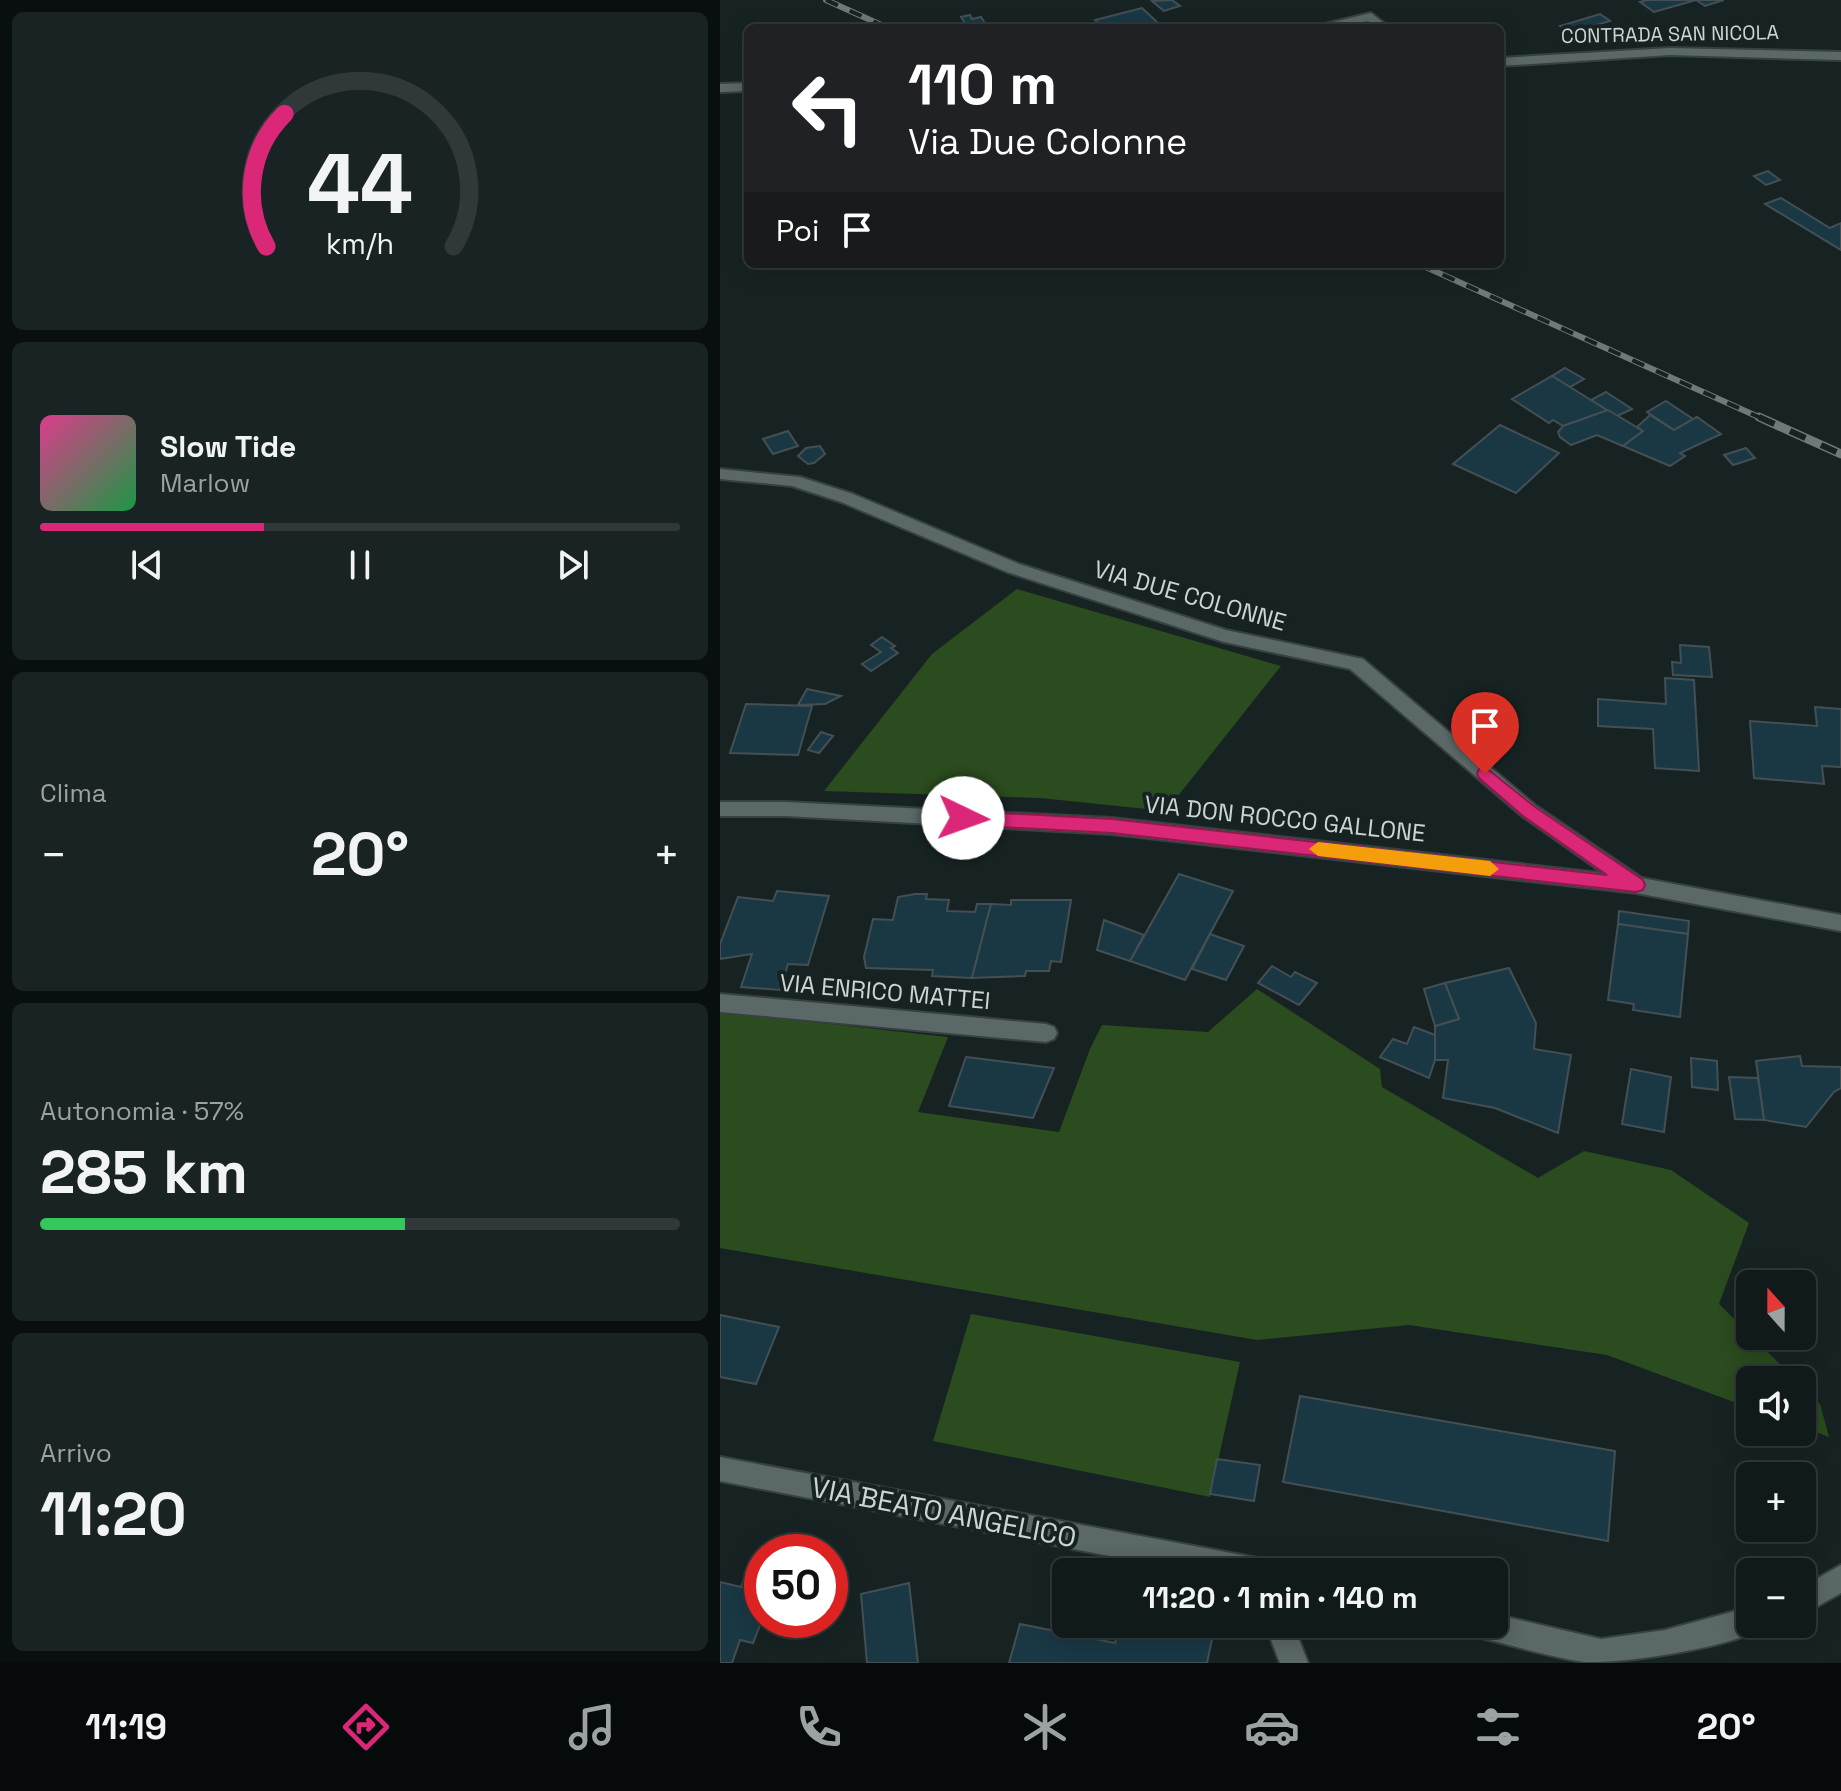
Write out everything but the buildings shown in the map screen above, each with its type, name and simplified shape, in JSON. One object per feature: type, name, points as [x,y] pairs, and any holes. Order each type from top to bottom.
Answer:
[{"type":"street","points":[[1335,24],[1371,17],[1379,24]]},
{"type":"street","name":"CONTRADA SAN NICOLA","points":[[1504,62],[1587,53],[1780,52],[1841,56]]},
{"type":"street","points":[[720,88],[744,87]]},
{"type":"street","name":"VIA DUE COLONNE","points":[[720,474],[794,481],[847,498],[1013,568],[1224,636],[1356,664],[1529,811],[1636,885]]},
{"type":"street","name":"VIA DON ROCCO GALLONE","points":[[720,809],[785,809],[1112,826],[1636,885],[1841,923]]},
{"type":"street","name":"VIA ENRICO MATTEI","points":[[720,1003],[1046,1033]]},
{"type":"street","name":"VIA BEATO ANGELICO","points":[[720,1469],[1187,1558]]},
{"type":"street","points":[[1816,1593],[1841,1578]]},
{"type":"street","points":[[1508,1633],[1594,1660],[1736,1625]]},
{"type":"street","points":[[1284,1638],[1294,1663]]},
{"type":"green space","points":[[1017,589],[1281,666],[1166,811],[1040,798],[824,791],[932,654]]},
{"type":"green space","points":[[1257,989],[1380,1069],[1382,1087],[1538,1178],[1584,1151],[1671,1170],[1749,1223],[1719,1304],[1736,1321],[1736,1350],[1766,1350],[1782,1366],[1736,1366],[1736,1403],[1607,1355],[1409,1325],[1257,1340],[720,1248],[720,1012],[948,1037],[918,1112],[1059,1132],[1102,1025],[1208,1032]]},
{"type":"green space","points":[[971,1314],[1240,1362],[1210,1497],[933,1441]]},
{"type":"green space","points":[[1816,1400],[1820,1404],[1829,1437],[1816,1432]]},
{"type":"railway","points":[[826,0],[879,24]]},
{"type":"railway","points":[[1428,268],[1763,419]]},
{"type":"railway","points":[[1759,417],[1841,454]]},
{"type":"slow traffic","points":[[1318,849],[1490,869]]},
{"type":"route","points":[[963,818],[1112,826],[1636,885],[1529,811],[1485,774]]}]
